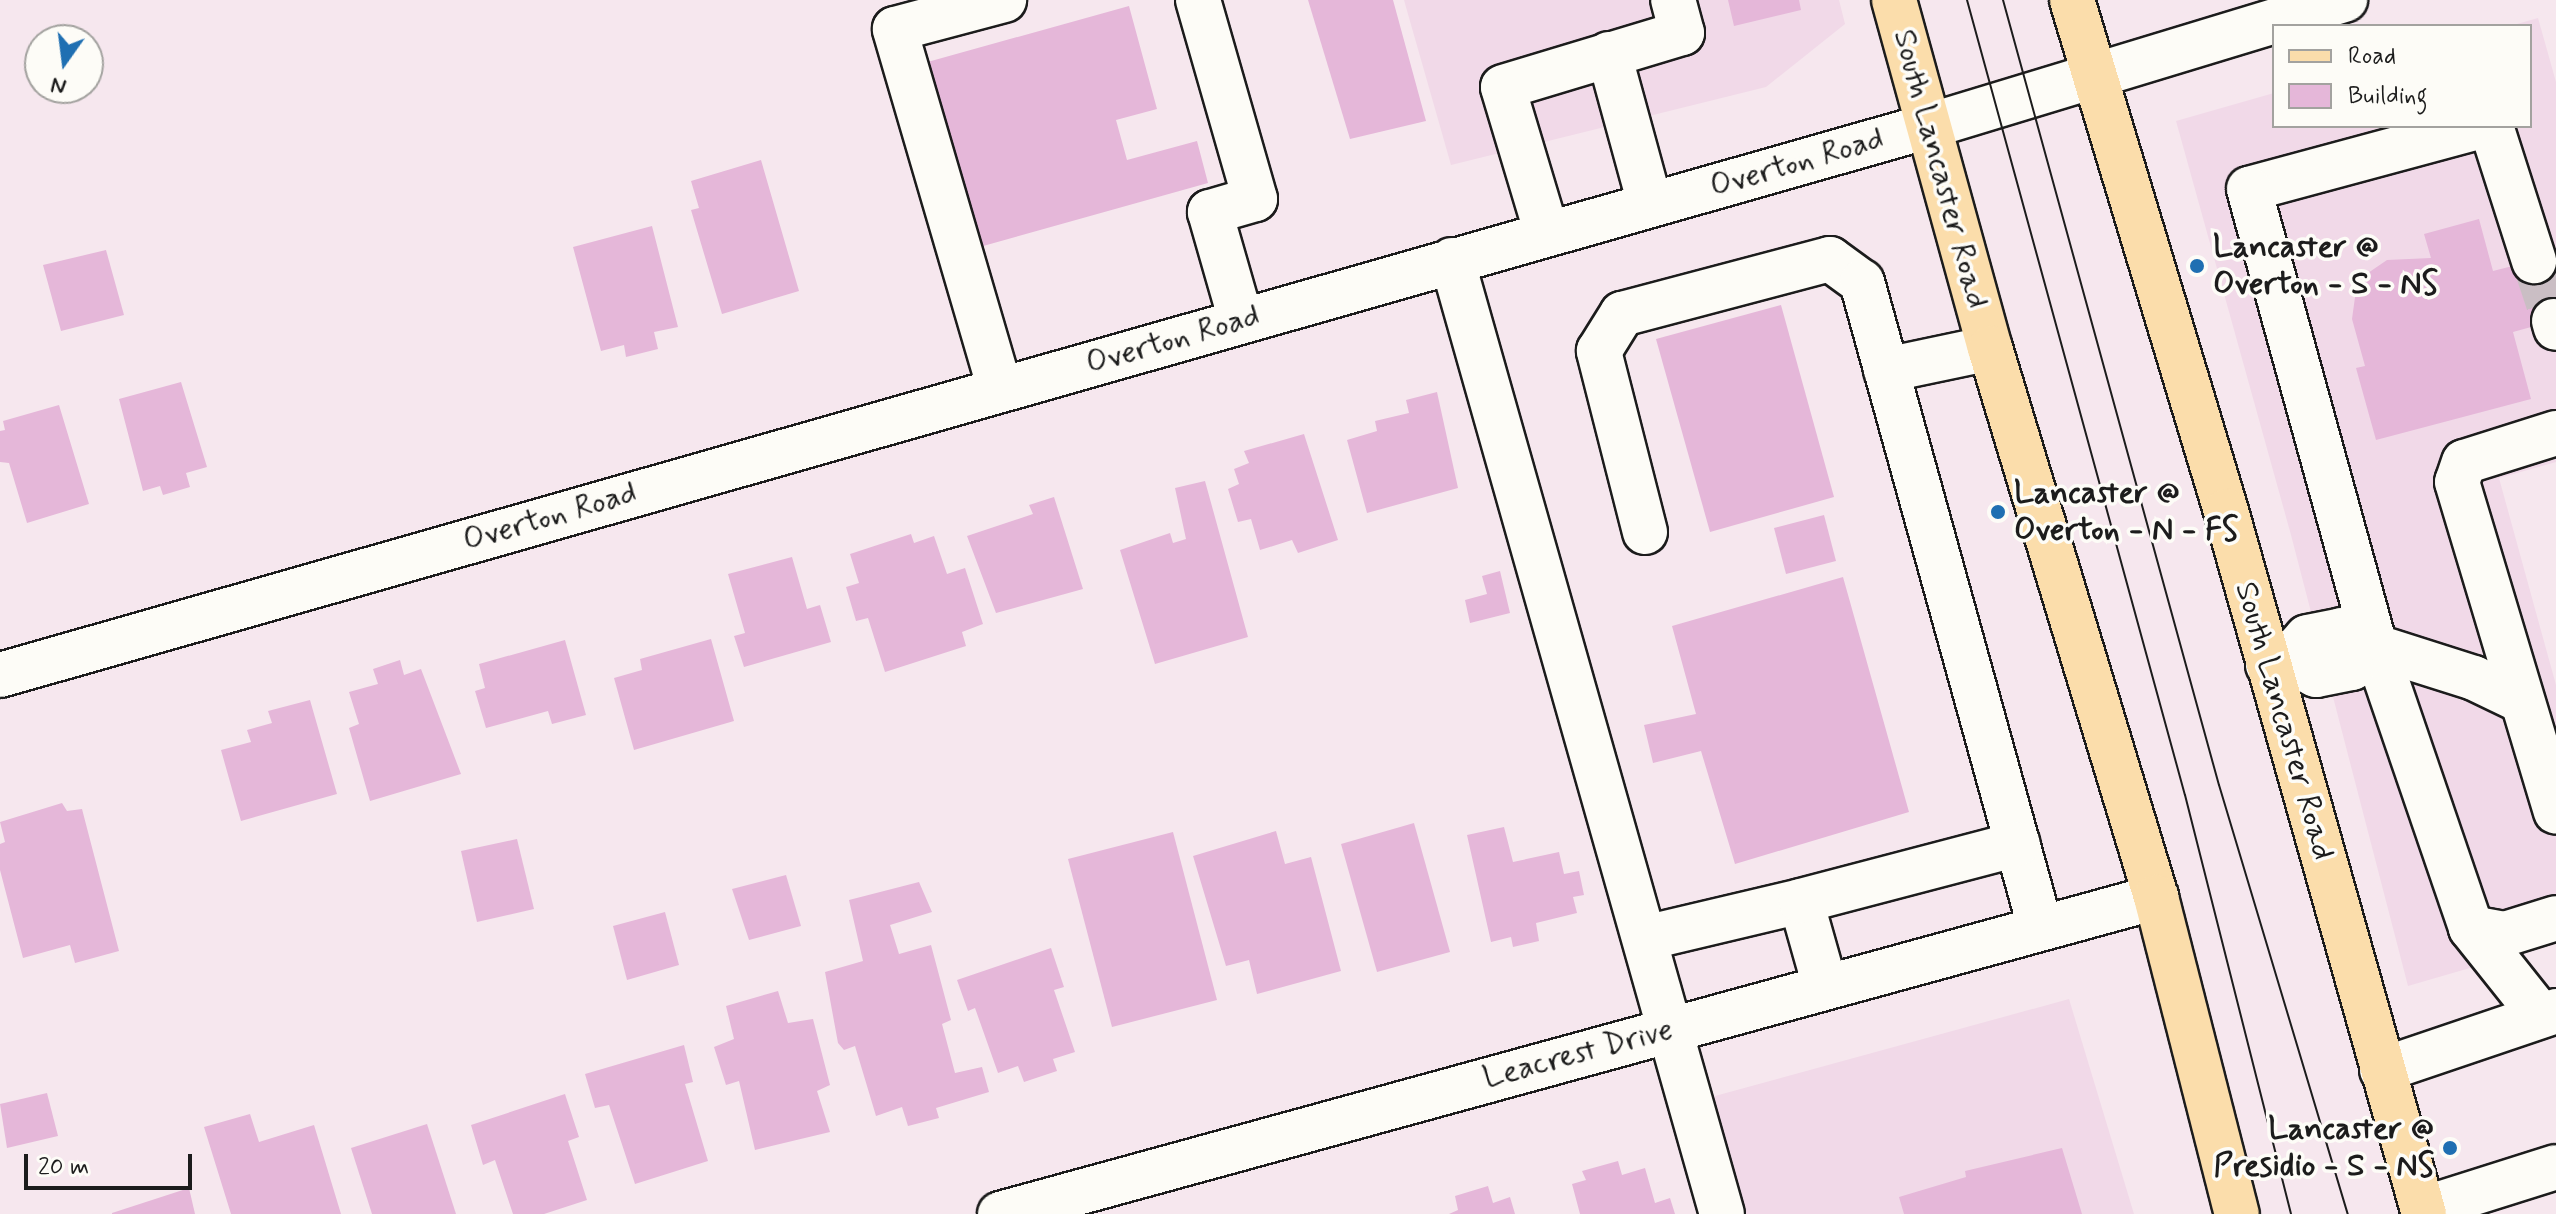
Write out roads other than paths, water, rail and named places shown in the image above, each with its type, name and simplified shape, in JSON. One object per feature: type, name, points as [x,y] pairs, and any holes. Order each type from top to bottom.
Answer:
[{"type":"main road","name":"South Lancaster Road","points":[[1894,0],[1990,348],[2156,897],[2237,1214]]},
{"type":"main road","name":"South Lancaster Road","points":[[2072,0],[2091,74],[2278,663],[2382,1070],[2424,1212]]},
{"type":"street","points":[[1000,389],[895,29],[1004,0]]},
{"type":"street","points":[[1198,0],[1255,199],[1210,212],[1241,320]]},
{"type":"street","points":[[1547,234],[1503,87],[1682,33],[1673,0]]},
{"type":"street","name":"Overton Road","points":[[2282,24],[2336,10]]},
{"type":"street","name":"Overton Road","points":[[0,675],[1929,126],[2091,74],[2272,27]]},
{"type":"street","points":[[1609,54],[1650,204]]},
{"type":"street","points":[[2382,1070],[2549,1013],[2471,928],[2371,646],[2249,189],[2366,140],[2465,128]]},
{"type":"street","points":[[2492,128],[2536,234]]},
{"type":"street","points":[[1645,532],[1599,351],[1622,314],[1830,259],[1862,282],[2040,926]]},
{"type":"street","points":[[1452,260],[1722,1214]]},
{"type":"street","points":[[1886,370],[1990,348]]},
{"type":"street","points":[[2556,433],[2464,462],[2457,482],[2556,811]]},
{"type":"street","points":[[2278,663],[2316,675],[2352,668],[2371,646]]},
{"type":"street","points":[[2371,646],[2474,678],[2522,701]]},
{"type":"street","points":[[1645,938],[2018,844]]},
{"type":"street","name":"Leacrest Drive","points":[[1000,1214],[2040,926],[2156,897]]},
{"type":"street","points":[[1801,901],[1825,986]]},
{"type":"street","points":[[2471,928],[2505,934],[2556,918]]},
{"type":"street","points":[[2424,1212],[2556,1167]]},
{"type":"tunnel","points":[[2534,261],[2554,321]]},
{"type":"tram line","points":[[1967,0],[2185,795],[2291,1214]]},
{"type":"tram line","points":[[2003,0],[2219,785],[2348,1214]]},
{"type":"place","name":"Lancaster @ Overton - S - NS","points":[[2197,266]]},
{"type":"place","name":"Lancaster @ Overton - N - FS","points":[[1998,512]]},
{"type":"place","name":"Lancaster @ Presidio - S - NS","points":[[2450,1148]]}]
